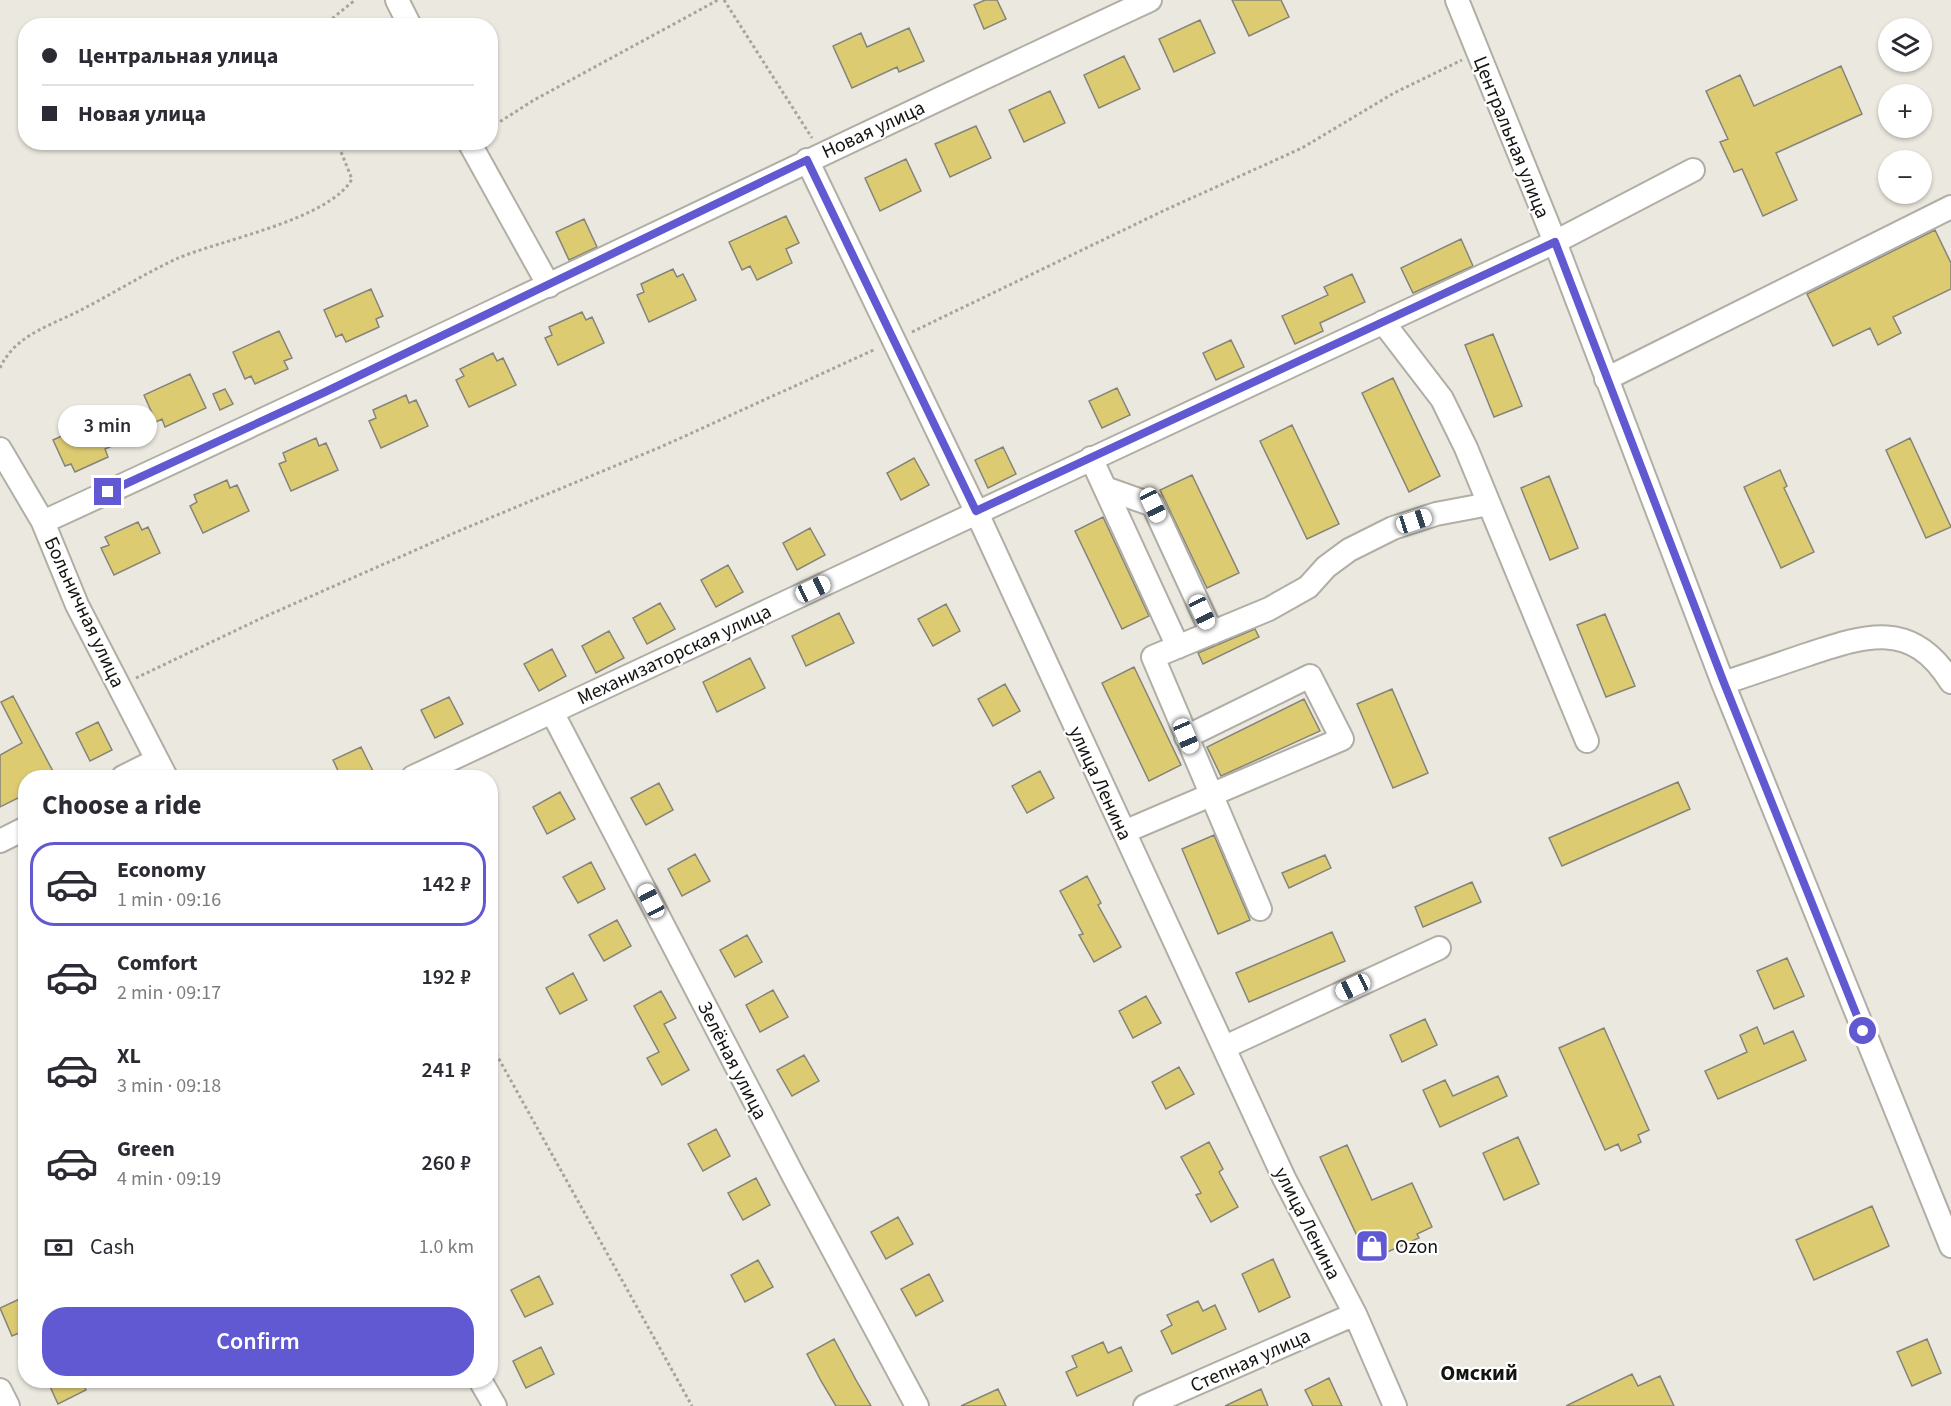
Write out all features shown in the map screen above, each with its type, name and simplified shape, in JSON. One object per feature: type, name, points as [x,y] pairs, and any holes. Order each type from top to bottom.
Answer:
[{"type":"street","points":[[398,0],[406,18]]},
{"type":"street","name":"Новая улица","points":[[43,522],[549,286],[814,157],[1150,0]]},
{"type":"street","name":"Центральная улица","points":[[1457,0],[1555,242],[1724,683],[1942,1202],[1951,1246]]},
{"type":"street","points":[[473,150],[549,286]]},
{"type":"street","name":"улица Ленина","points":[[814,157],[894,340],[976,511],[1284,1178],[1355,1314],[1395,1406]]},
{"type":"street","name":"Механизаторская улица","points":[[428,770],[976,511],[1555,242],[1693,170]]},
{"type":"street","points":[[1606,379],[1951,207]]},
{"type":"street","points":[[1383,322],[1442,399],[1489,504],[1587,741]]},
{"type":"street","name":"Больничная улица","points":[[0,449],[43,522],[76,605],[162,768]]},
{"type":"street","points":[[1091,458],[1178,647]]},
{"type":"street","points":[[1106,488],[1153,505],[1212,633]]},
{"type":"street","points":[[1260,909],[1153,657],[1269,609],[1308,587],[1326,567],[1349,550],[1393,528],[1436,514],[1489,504]]},
{"type":"street","points":[[1724,683],[1859,638],[1898,638],[1923,649],[1951,682]]},
{"type":"street","points":[[1124,832],[1192,801],[1211,796],[1342,739],[1310,675],[1186,736]]},
{"type":"street","name":"Зелёная улица","points":[[552,712],[787,1164],[917,1406]]},
{"type":"street","points":[[0,841],[18,832]]},
{"type":"street","points":[[1225,1047],[1439,948]]},
{"type":"street","name":"Степная улица","points":[[1145,1406],[1355,1314]]},
{"type":"street","points":[[485,1388],[495,1406]]},
{"type":"street","points":[[0,1390],[8,1406]]},
{"type":"path","points":[[333,18],[356,0]]},
{"type":"path","points":[[498,124],[534,100],[718,0]]},
{"type":"path","points":[[724,0],[814,157]]},
{"type":"path","points":[[119,686],[275,612],[460,530],[663,446],[894,340],[1163,211],[1302,148],[1394,93],[1477,52]]},
{"type":"path","points":[[0,368],[11,350],[30,335],[177,258],[242,238],[315,208],[346,190],[352,179],[340,150]]},
{"type":"path","points":[[498,1057],[692,1406]]},
{"type":"building","points":[[985,0],[997,0],[1006,19],[984,29],[974,5]]},
{"type":"building","points":[[1232,0],[1281,0],[1289,17],[1249,36]]},
{"type":"building","points":[[1200,20],[1215,53],[1174,72],[1159,39]]},
{"type":"building","points":[[909,28],[924,61],[899,72],[897,67],[852,88],[833,46],[861,33],[867,47]]},
{"type":"building","points":[[1124,56],[1140,89],[1099,108],[1084,75]]},
{"type":"building","points":[[1841,66],[1862,114],[1776,153],[1797,200],[1763,216],[1742,169],[1734,172],[1720,142],[1728,139],[1706,91],[1740,75],[1754,106]]},
{"type":"building","points":[[1050,91],[1065,123],[1024,142],[1009,110]]},
{"type":"building","points":[[976,126],[991,158],[950,177],[935,144]]},
{"type":"building","points":[[906,159],[921,191],[880,211],[865,178]]},
{"type":"building","points":[[786,216],[799,243],[786,249],[792,263],[757,280],[750,266],[742,270],[729,242]]},
{"type":"building","points":[[584,219],[597,247],[569,260],[556,232]]},
{"type":"building","points":[[1935,230],[1951,263],[1951,289],[1893,317],[1901,333],[1878,345],[1870,328],[1833,346],[1807,294]]},
{"type":"building","points":[[1461,239],[1473,266],[1413,293],[1401,268]]},
{"type":"building","points":[[673,269],[677,277],[683,274],[696,300],[649,322],[637,295],[644,292],[641,284]]},
{"type":"building","points":[[1352,274],[1365,302],[1320,323],[1323,331],[1295,344],[1282,316],[1328,295],[1324,287]]},
{"type":"building","points":[[371,289],[383,316],[376,319],[379,327],[346,342],[342,334],[336,337],[324,310]]},
{"type":"building","points":[[582,312],[586,320],[592,317],[604,343],[558,365],[545,338],[552,335],[549,327]]},
{"type":"building","points":[[279,331],[292,358],[284,361],[288,369],[255,384],[251,376],[245,379],[233,352]]},
{"type":"building","points":[[1493,334],[1522,406],[1494,417],[1465,345]]},
{"type":"building","points":[[1231,340],[1244,367],[1216,380],[1203,353]]},
{"type":"building","points":[[493,353],[497,361],[503,358],[516,385],[469,407],[456,380],[464,376],[460,369]]},
{"type":"building","points":[[190,374],[206,408],[165,427],[162,419],[156,422],[144,395]]},
{"type":"building","points":[[1393,378],[1440,476],[1409,492],[1362,393]]},
{"type":"building","points":[[1117,388],[1130,415],[1102,428],[1089,401]]},
{"type":"building","points":[[225,389],[233,404],[220,410],[213,394]]},
{"type":"building","points":[[406,395],[409,403],[416,400],[428,426],[381,448],[369,421],[376,418],[373,410]]},
{"type":"building","points":[[100,419],[112,446],[105,449],[108,457],[75,472],[71,464],[65,466],[53,440]]},
{"type":"building","points":[[1292,425],[1339,524],[1307,539],[1260,441]]},
{"type":"building","points":[[316,438],[319,446],[326,443],[338,470],[291,491],[279,464],[286,461],[283,453]]},
{"type":"building","points":[[1910,438],[1951,527],[1926,538],[1886,450]]},
{"type":"building","points":[[1003,447],[1016,474],[988,488],[975,460]]},
{"type":"building","points":[[914,458],[929,485],[901,500],[887,473]]},
{"type":"building","points":[[1780,470],[1787,486],[1784,488],[1814,552],[1781,568],[1744,487]]},
{"type":"building","points":[[1192,475],[1239,573],[1207,588],[1160,490]]},
{"type":"building","points":[[1549,476],[1578,548],[1550,560],[1521,488]]},
{"type":"building","points":[[227,480],[230,488],[237,485],[249,511],[203,533],[190,506],[197,502],[194,495]]},
{"type":"building","points":[[1103,517],[1149,616],[1122,629],[1075,531]]},
{"type":"building","points":[[138,522],[142,530],[148,527],[160,553],[114,575],[101,548],[109,545],[105,537]]},
{"type":"building","points":[[810,528],[825,555],[797,570],[783,543]]},
{"type":"building","points":[[728,565],[743,592],[716,607],[701,580]]},
{"type":"building","points":[[660,603],[675,629],[647,644],[633,618]]},
{"type":"building","points":[[946,604],[960,631],[933,646],[918,619]]},
{"type":"building","points":[[839,613],[854,643],[806,666],[792,636]]},
{"type":"building","points":[[1605,614],[1635,686],[1606,697],[1577,625]]},
{"type":"building","points":[[1255,629],[1259,637],[1203,664],[1198,653]]},
{"type":"building","points":[[609,631],[624,658],[596,673],[582,646]]},
{"type":"building","points":[[552,649],[566,676],[539,691],[524,664]]},
{"type":"building","points":[[750,658],[765,688],[717,712],[703,682]]},
{"type":"building","points":[[1134,667],[1181,765],[1149,781],[1102,683]]},
{"type":"building","points":[[1005,684],[1020,711],[993,726],[978,699]]},
{"type":"building","points":[[1392,689],[1428,773],[1393,788],[1357,704]]},
{"type":"building","points":[[13,696],[52,770],[18,770],[18,798],[0,807],[0,755],[22,743],[1,702]]},
{"type":"building","points":[[449,697],[463,724],[435,738],[421,710]]},
{"type":"building","points":[[1304,699],[1320,731],[1221,776],[1207,747]]},
{"type":"building","points":[[98,722],[112,750],[90,761],[76,733]]},
{"type":"building","points":[[361,747],[372,770],[338,770],[333,760]]},
{"type":"building","points":[[1040,771],[1054,798],[1027,813],[1012,786]]},
{"type":"building","points":[[1678,782],[1690,809],[1562,866],[1549,838]]},
{"type":"building","points":[[659,783],[673,810],[646,825],[631,798]]},
{"type":"building","points":[[560,792],[575,819],[547,834],[533,807]]},
{"type":"building","points":[[1214,835],[1250,920],[1218,934],[1182,849]]},
{"type":"building","points":[[695,854],[710,881],[682,896],[668,869]]},
{"type":"building","points":[[1325,855],[1331,868],[1289,888],[1282,873]]},
{"type":"building","points":[[591,862],[605,889],[578,903],[563,877]]},
{"type":"building","points":[[1087,876],[1101,903],[1098,905],[1121,947],[1094,962],[1079,935],[1083,934],[1060,891]]},
{"type":"building","points":[[1472,882],[1481,902],[1423,927],[1415,907]]},
{"type":"building","points":[[617,920],[631,946],[604,961],[589,935]]},
{"type":"building","points":[[1332,932],[1345,961],[1249,1002],[1236,973]]},
{"type":"building","points":[[747,935],[762,962],[735,977],[720,950]]},
{"type":"building","points":[[1787,958],[1804,996],[1774,1009],[1757,971]]},
{"type":"building","points":[[573,973],[587,1000],[560,1014],[546,988]]},
{"type":"building","points":[[773,990],[788,1017],[760,1032],[746,1005]]},
{"type":"building","points":[[661,991],[676,1018],[664,1024],[689,1070],[662,1085],[647,1058],[659,1052],[634,1006]]},
{"type":"building","points":[[1146,996],[1161,1023],[1133,1038],[1119,1011]]},
{"type":"building","points":[[1425,1019],[1437,1045],[1402,1062],[1390,1035]]},
{"type":"building","points":[[1757,1027],[1764,1044],[1793,1031],[1806,1060],[1718,1099],[1705,1071],[1747,1052],[1740,1035]]},
{"type":"building","points":[[1604,1028],[1649,1130],[1638,1135],[1641,1142],[1621,1151],[1618,1144],[1605,1150],[1559,1048]]},
{"type":"building","points":[[804,1055],[819,1081],[792,1096],[777,1070]]},
{"type":"building","points":[[1179,1067],[1194,1094],[1166,1109],[1152,1082]]},
{"type":"building","points":[[1498,1076],[1507,1096],[1440,1127],[1423,1090],[1445,1080],[1453,1096]]},
{"type":"building","points":[[716,1129],[730,1156],[703,1171],[688,1144]]},
{"type":"building","points":[[1518,1137],[1539,1184],[1504,1200],[1483,1153]]},
{"type":"building","points":[[1209,1142],[1223,1169],[1219,1172],[1238,1207],[1211,1222],[1196,1195],[1201,1193],[1181,1157]]},
{"type":"building","points":[[1347,1145],[1372,1200],[1412,1183],[1432,1227],[1417,1234],[1419,1238],[1385,1253],[1383,1249],[1367,1257],[1320,1157]]},
{"type":"building","points":[[756,1178],[770,1205],[743,1220],[728,1193]]},
{"type":"building","points":[[1872,1206],[1889,1246],[1814,1280],[1796,1240]]},
{"type":"building","points":[[898,1217],[913,1244],[886,1259],[871,1232]]},
{"type":"building","points":[[1273,1259],[1290,1297],[1259,1312],[1242,1274]]},
{"type":"building","points":[[758,1260],[773,1287],[745,1302],[731,1275]]},
{"type":"building","points":[[929,1274],[943,1301],[916,1316],[901,1289]]},
{"type":"building","points":[[539,1276],[553,1304],[525,1317],[511,1290]]},
{"type":"building","points":[[18,1300],[18,1333],[12,1336],[0,1308]]},
{"type":"building","points":[[1198,1301],[1203,1311],[1215,1305],[1226,1329],[1172,1354],[1161,1331],[1172,1325],[1167,1315]]},
{"type":"building","points":[[834,1339],[871,1406],[836,1406],[821,1381],[807,1354]]},
{"type":"building","points":[[1927,1339],[1941,1373],[1912,1386],[1897,1352]]},
{"type":"building","points":[[1103,1342],[1108,1353],[1121,1347],[1132,1371],[1077,1396],[1066,1372],[1077,1367],[1072,1356]]},
{"type":"building","points":[[541,1347],[554,1374],[526,1388],[513,1361]]},
{"type":"building","points":[[1632,1374],[1638,1386],[1660,1376],[1674,1406],[1566,1406]]},
{"type":"building","points":[[1329,1378],[1342,1406],[1313,1406],[1305,1390]]},
{"type":"building","points":[[51,1388],[85,1388],[86,1390],[58,1404]]},
{"type":"building","points":[[998,1389],[1006,1406],[961,1406]]},
{"type":"building","points":[[1261,1389],[1268,1406],[1225,1406]]},
{"type":"place","name":"Ozon","points":[[1372,1246]]},
{"type":"district","name":"Омский","points":[[1479,1372]]},
{"type":"route","points":[[108,492],[549,286],[807,160],[976,511],[1555,242],[1724,683],[1863,1031]]}]
